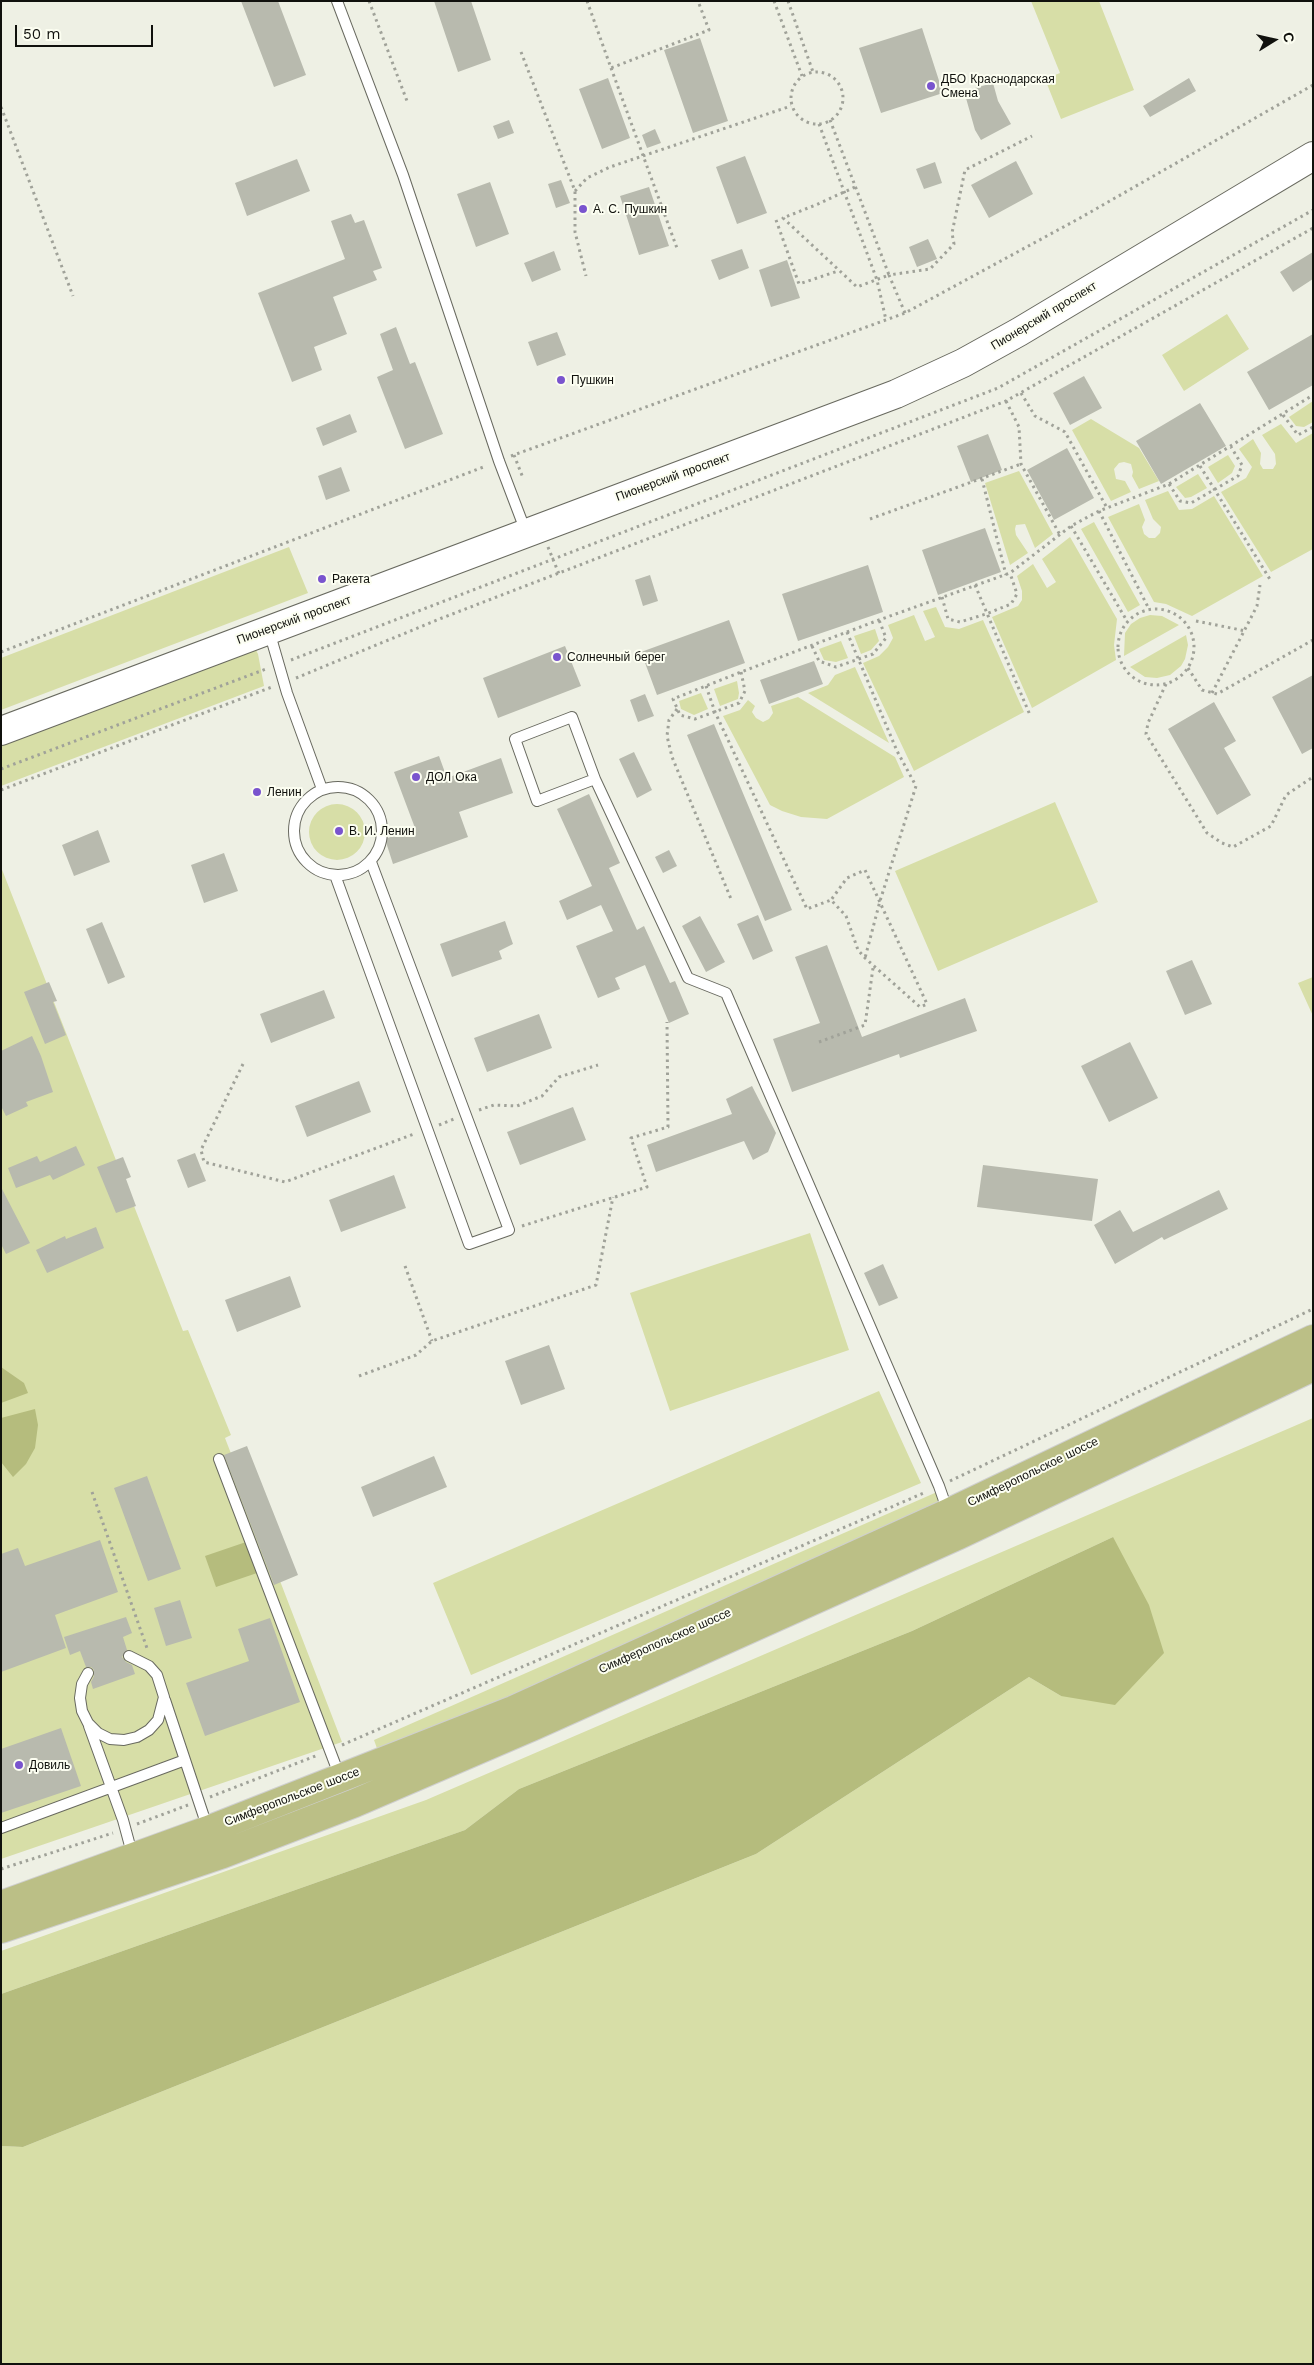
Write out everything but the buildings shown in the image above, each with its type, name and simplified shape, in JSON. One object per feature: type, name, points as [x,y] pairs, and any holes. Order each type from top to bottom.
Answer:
[{"type":"main road","name":"Симферопольское шоссе","points":[[1,1905],[208,1830],[512,1710],[948,1513],[1313,1339]]},
{"type":"main road","name":"Симферопольское шоссе","points":[[1,1929],[223,1854],[355,1803],[534,1726],[959,1535],[1313,1367]]},
{"type":"street","name":"Пионерский проспект","points":[[1,731],[896,394],[963,363],[1019,332],[1313,156]]},
{"type":"lane","points":[[337,1],[403,175],[499,461],[526,533]]},
{"type":"lane","points":[[268,629],[284,683],[322,789]]},
{"type":"lane","points":[[595,779],[537,801],[515,739],[572,717],[595,779],[688,978],[726,993],[940,1486],[948,1513]]},
{"type":"lane","points":[[334,787],[350,788],[362,793],[373,804],[380,817],[383,832],[379,848],[371,862],[363,868],[343,876],[324,874],[310,866],[304,860],[294,838],[296,818],[306,800],[322,789],[334,787]]},
{"type":"lane","points":[[335,875],[469,1244],[509,1230],[371,862]]},
{"type":"lane","points":[[219,1459],[340,1778]]},
{"type":"lane","points":[[129,1656],[149,1666],[157,1675],[208,1830]]},
{"type":"lane","points":[[88,1673],[82,1684],[80,1698],[82,1711],[126,1829],[133,1857]]},
{"type":"lane","points":[[88,1723],[98,1733],[110,1739],[124,1740],[137,1737],[149,1730],[158,1720],[164,1697]]},
{"type":"lane","points":[[1,1828],[185,1760]]},
{"type":"path","points":[[369,1],[407,101]]},
{"type":"path","points":[[587,1],[678,251]]},
{"type":"path","points":[[610,68],[709,30],[698,1]]},
{"type":"path","points":[[774,1],[802,76]]},
{"type":"path","points":[[788,1],[813,72]]},
{"type":"path","points":[[521,52],[575,191],[575,232],[586,276]]},
{"type":"path","points":[[813,72],[825,73],[834,78],[841,88],[844,100],[842,109],[830,120],[819,124],[805,121],[791,106],[790,92],[802,76],[813,72]]},
{"type":"path","points":[[1,652],[499,461],[905,313],[1080,218],[1313,85]]},
{"type":"path","points":[[575,191],[587,178],[610,167],[791,106]]},
{"type":"path","points":[[1,107],[74,296]]},
{"type":"path","points":[[830,120],[905,313]]},
{"type":"path","points":[[819,124],[876,280],[886,320]]},
{"type":"path","points":[[856,187],[782,218],[857,287],[889,275],[930,269],[954,244],[952,233],[965,170],[1032,136]]},
{"type":"path","points":[[1,769],[998,388],[1313,210]]},
{"type":"path","points":[[776,220],[799,284],[838,271]]},
{"type":"path","points":[[1,790],[284,683],[442,618],[1006,401],[1313,228]]},
{"type":"path","points":[[1021,393],[1036,416],[1066,432],[1107,508]]},
{"type":"path","points":[[741,672],[745,691],[739,704],[694,719],[680,715],[672,699],[741,672],[812,646],[847,632],[1008,574],[1071,526],[1099,511],[1169,484],[1313,395]]},
{"type":"path","points":[[1006,401],[1019,427],[1021,464],[1060,535]]},
{"type":"path","points":[[1283,415],[1298,435],[1313,426]]},
{"type":"path","points":[[1169,484],[1180,501],[1191,503],[1238,476],[1242,465],[1231,446]]},
{"type":"path","points":[[870,518],[1021,464]]},
{"type":"path","points":[[1200,466],[1216,489],[1271,581]]},
{"type":"path","points":[[942,597],[948,619],[960,622],[1011,604],[1017,594],[1008,574],[982,479]]},
{"type":"path","points":[[1099,511],[1149,609]]},
{"type":"path","points":[[1071,526],[1127,621]]},
{"type":"path","points":[[975,585],[1030,716]]},
{"type":"path","points":[[1212,693],[1246,631],[1257,606],[1260,586]]},
{"type":"path","points":[[1149,609],[1162,609],[1177,614],[1188,626],[1194,641],[1193,657],[1188,668],[1178,679],[1166,684],[1150,685],[1135,680],[1121,664],[1118,654],[1118,639],[1127,621],[1136,613],[1149,609]]},
{"type":"path","points":[[812,646],[819,661],[836,667],[874,654],[886,638],[880,620]]},
{"type":"path","points":[[1196,621],[1246,631]]},
{"type":"path","points":[[847,632],[857,660],[897,751],[916,786],[880,901],[865,958]]},
{"type":"path","points":[[1188,668],[1202,690],[1217,694],[1313,640]]},
{"type":"path","points":[[1166,684],[1148,723],[1146,734],[1208,833],[1222,843],[1233,847],[1271,826],[1286,795],[1313,777]]},
{"type":"path","points":[[706,686],[716,712],[807,909],[831,900],[847,878],[865,870],[927,1004],[920,1007],[873,967],[858,950],[846,916],[831,900]]},
{"type":"path","points":[[677,708],[669,720],[667,736],[672,757],[731,898]]},
{"type":"path","points":[[819,1042],[865,1024],[873,967]]},
{"type":"path","points":[[509,1230],[647,1187],[631,1138],[668,1127],[667,1022]]},
{"type":"path","points":[[243,1064],[201,1150],[204,1162],[285,1182],[494,1104],[517,1106],[542,1096],[559,1078],[598,1065]]},
{"type":"path","points":[[359,1376],[416,1355],[432,1341],[596,1285],[613,1197]]},
{"type":"path","points":[[405,1266],[432,1341]]},
{"type":"path","points":[[1,1869],[126,1829],[330,1750],[940,1486],[1313,1310]]},
{"type":"path","points":[[92,1492],[157,1675]]},
{"type":"shaded area","points":[[1031,1],[1099,1],[1134,90],[1061,119],[1045,79],[1060,73]]},
{"type":"shaded area","points":[[1227,314],[1249,349],[1184,391],[1162,355]]},
{"type":"shaded area","points":[[1313,401],[1313,422],[1304,427],[1296,426],[1289,417]]},
{"type":"shaded area","points":[[1091,419],[1139,448],[1159,481],[1139,489],[1132,476],[1131,464],[1119,463],[1114,469],[1116,479],[1125,481],[1131,492],[1111,501],[1072,430]]},
{"type":"shaded area","points":[[1281,424],[1296,443],[1313,433],[1313,549],[1271,572],[1221,492],[1246,478],[1252,467],[1239,449],[1253,439],[1261,453],[1260,464],[1263,469],[1273,469],[1276,464],[1275,454],[1262,435]]},
{"type":"shaded area","points":[[1228,455],[1235,466],[1232,473],[1218,483],[1208,467]]},
{"type":"shaded area","points":[[1019,471],[1053,534],[1035,548],[1025,524],[1016,525],[1016,535],[1028,553],[1010,565],[985,483]]},
{"type":"shaded area","points":[[1198,474],[1207,488],[1191,497],[1185,498],[1176,487]]},
{"type":"shaded area","points":[[1168,491],[1179,510],[1192,509],[1214,496],[1263,576],[1192,616],[1166,604],[1154,602],[1108,517],[1139,504],[1145,520],[1142,527],[1144,534],[1149,538],[1155,538],[1160,533],[1161,527],[1153,519],[1145,500]]},
{"type":"shaded area","points":[[1094,522],[1140,605],[1128,612],[1081,529]]},
{"type":"shaded area","points":[[1070,537],[1117,619],[1114,645],[1116,660],[1032,708],[992,617],[1018,606],[1022,600],[1022,591],[1017,576],[1033,564],[1047,588],[1056,582],[1042,559]]},
{"type":"shaded area","points":[[289,547],[308,593],[1,710],[1,658]]},
{"type":"shaded area","points":[[936,607],[945,627],[959,629],[983,620],[1024,712],[914,771],[863,663],[879,656],[888,647],[893,638],[888,625],[914,615],[925,641],[935,637],[923,611]]},
{"type":"shaded area","points":[[1150,615],[1162,616],[1179,625],[1124,656],[1125,633],[1131,624],[1140,618]]},
{"type":"shaded area","points":[[875,629],[879,641],[871,650],[861,654],[854,636]]},
{"type":"shaded area","points":[[1186,635],[1188,645],[1185,659],[1181,666],[1170,675],[1157,678],[1145,677],[1130,667]]},
{"type":"shaded area","points":[[841,641],[848,658],[836,662],[824,660],[819,649]]},
{"type":"shaded area","points":[[253,644],[258,654],[264,686],[1,786],[1,735]]},
{"type":"shaded area","points":[[855,667],[889,743],[808,693],[828,685],[835,675]]},
{"type":"shaded area","points":[[737,681],[738,699],[720,706],[714,689]]},
{"type":"shaded area","points":[[701,693],[708,709],[694,715],[681,709],[679,701]]},
{"type":"shaded area","points":[[798,697],[895,757],[904,777],[827,819],[801,817],[770,805],[723,716],[740,710],[748,700],[755,706],[752,712],[756,718],[763,722],[769,719],[773,713],[771,706]]},
{"type":"shaded area","points":[[1055,802],[1098,902],[938,971],[895,871]]},
{"type":"shaded area","points":[[331,804],[343,804],[353,808],[361,816],[365,832],[361,848],[353,856],[343,860],[331,860],[321,856],[313,848],[309,838],[309,826],[313,816],[321,808]]},
{"type":"shaded area","points":[[1,867],[183,1331],[188,1330],[231,1435],[225,1438],[342,1742],[1,1859]]},
{"type":"shaded area","points":[[1313,977],[1313,1016],[1298,983]]},
{"type":"shaded area","points":[[810,1233],[849,1350],[670,1411],[630,1293]]},
{"type":"shaded area","points":[[1,1367],[24,1383],[28,1393],[1,1403]]},
{"type":"shaded area","points":[[879,1391],[921,1483],[471,1675],[433,1583]]},
{"type":"shaded area","points":[[35,1409],[38,1425],[35,1448],[26,1464],[13,1477],[1,1462],[1,1418]]},
{"type":"shaded area","points":[[1313,1418],[1313,2364],[1,2364],[1,2146],[23,2147],[756,1854],[1029,1677],[1061,1696],[1113,1537],[912,1631],[519,1789],[465,1830],[1,1994],[1,1951],[426,1800]]},
{"type":"shaded area","points":[[937,1492],[941,1505],[379,1754],[374,1740]]},
{"type":"shaded area","points":[[1113,1537],[1149,1605],[1164,1653],[1115,1705],[1061,1696],[1029,1677],[756,1854],[23,2147],[1,2146],[1,1994],[465,1830],[519,1789],[912,1631]]},
{"type":"shaded area","points":[[246,1542],[257,1573],[216,1587],[205,1556]]},
{"type":"place","name":"ДБО Краснодарская Смена","points":[[931,86]]},
{"type":"place","name":"А. С. Пушкин","points":[[583,209]]},
{"type":"place","name":"Пушкин","points":[[561,380]]},
{"type":"place","name":"Ракета","points":[[322,579]]},
{"type":"place","name":"Солнечный берег","points":[[557,657]]},
{"type":"place","name":"ДОЛ Ока","points":[[416,777]]},
{"type":"place","name":"Ленин","points":[[257,792]]},
{"type":"place","name":"В. И. Ленин","points":[[339,831]]},
{"type":"place","name":"Довиль","points":[[19,1765]]}]
